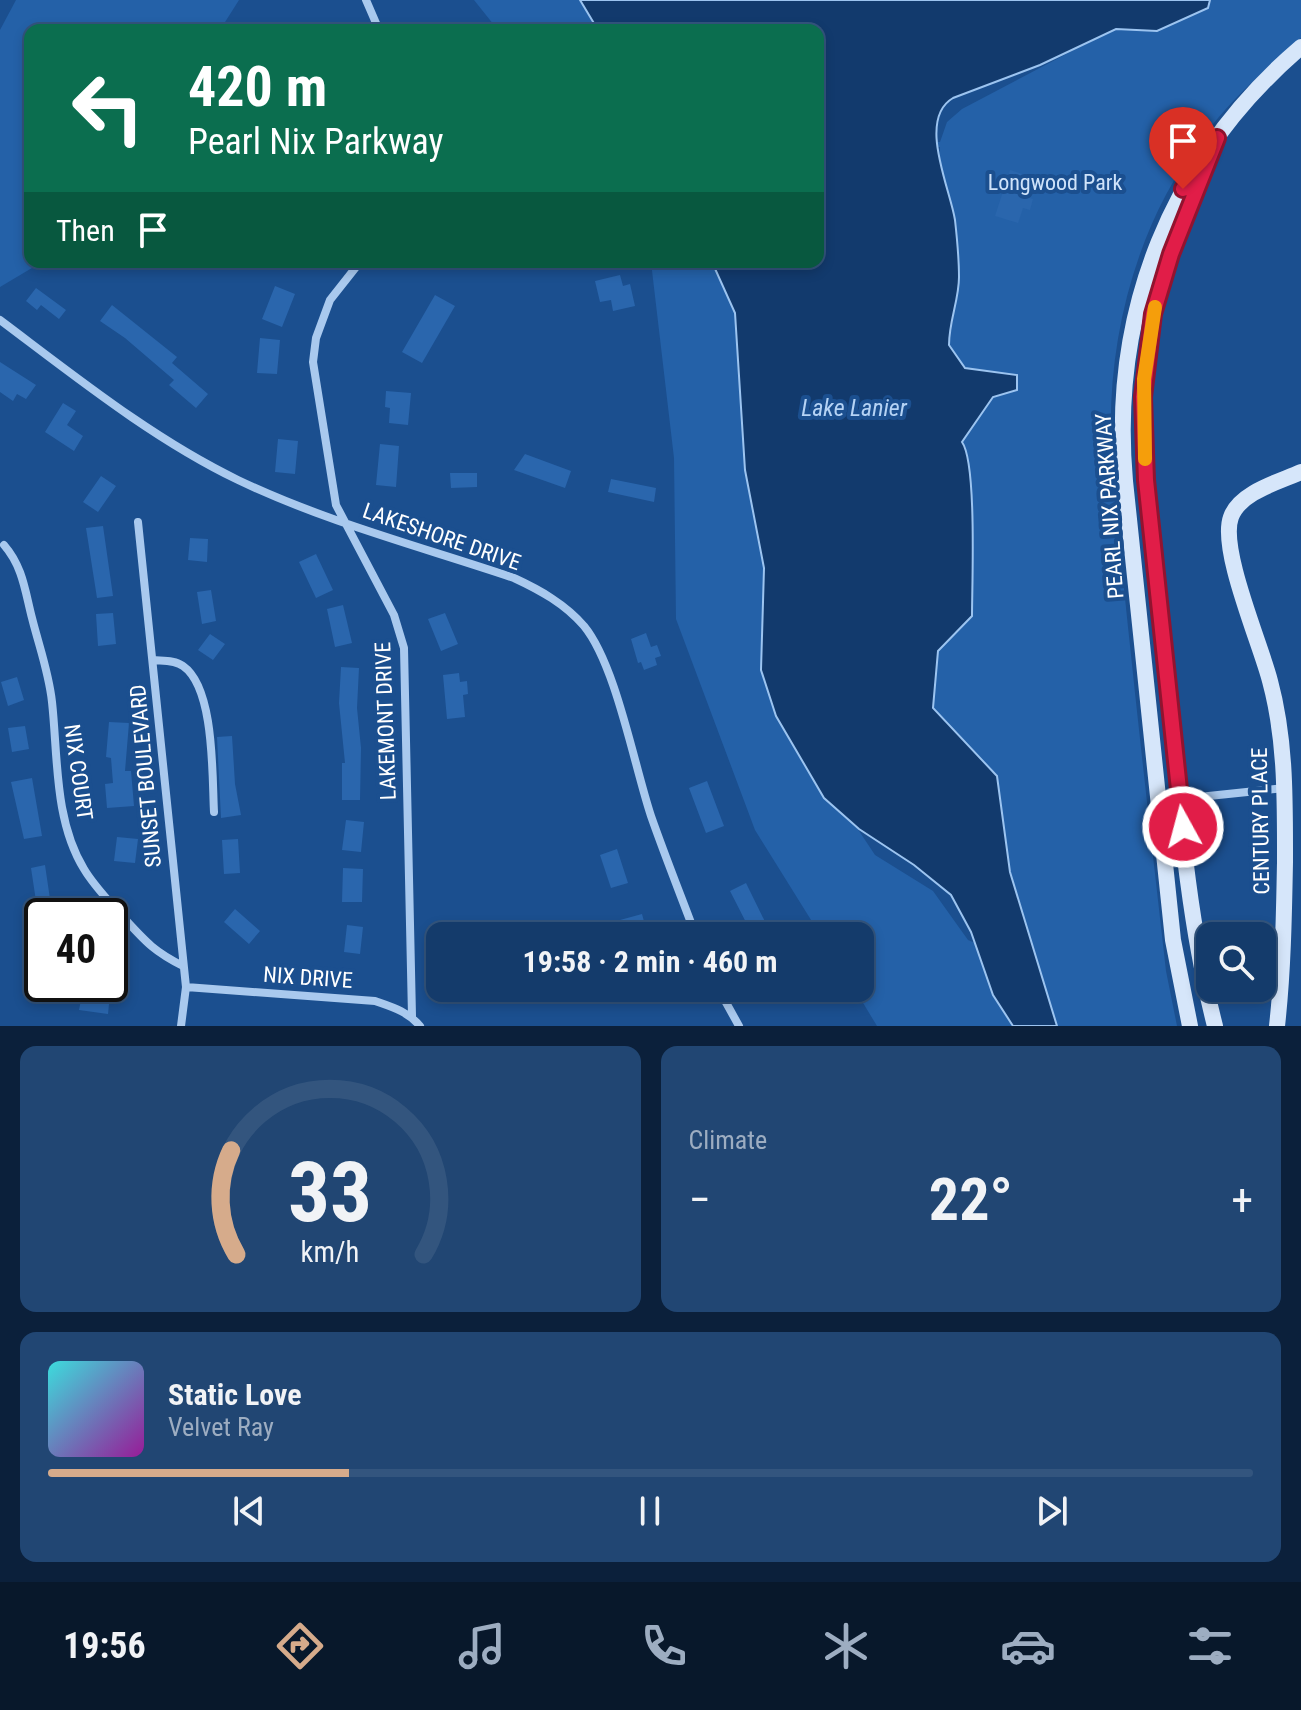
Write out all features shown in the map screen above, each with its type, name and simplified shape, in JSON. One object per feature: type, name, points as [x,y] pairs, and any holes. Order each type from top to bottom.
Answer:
[{"type":"street","points":[[366,0],[376,24]]},
{"type":"street","points":[[1217,138],[1284,61],[1301,47]]},
{"type":"street","name":"PEARL NIX PARKWAY","points":[[1215,1026],[1197,938],[1180,799],[1146,480],[1143,414],[1144,379],[1153,314],[1177,240],[1217,138]]},
{"type":"street","name":"PEARL NIX PARKWAY","points":[[1190,1026],[1173,940],[1124,466],[1125,381],[1133,322],[1155,249],[1183,189],[1217,138]]},
{"type":"street","name":"LAKEMONT DRIVE","points":[[355,268],[330,300],[316,338],[313,362],[336,505],[394,615],[404,648],[412,1016]]},
{"type":"street","name":"LAKESHORE DRIVE","points":[[0,320],[165,437],[236,479],[295,506],[514,578],[556,601],[586,628],[597,647],[651,816],[691,922]]},
{"type":"street","name":"CENTURY PLACE","points":[[1277,1026],[1285,788],[1280,730],[1270,681],[1231,556],[1229,525],[1240,502],[1301,472]]},
{"type":"street","name":"SUNSET BOULEVARD","points":[[138,522],[186,987],[181,1026]]},
{"type":"street","name":"NIX COURT","points":[[4,545],[14,557],[24,579],[45,664],[52,700],[56,766],[65,820],[74,850],[98,889],[155,952],[183,966]]},
{"type":"street","points":[[153,660],[182,665],[195,677],[208,728],[214,812]]},
{"type":"street","points":[[1160,807],[1180,799],[1285,788]]},
{"type":"street","name":"NIX DRIVE","points":[[186,987],[375,1001],[412,1016],[420,1026]]},
{"type":"street","points":[[726,1002],[739,1026]]},
{"type":"green space","points":[[16,0],[239,0],[224,24],[24,24],[24,268],[32,268],[0,287],[0,30]]},
{"type":"green space","points":[[474,0],[605,0],[613,24],[493,24]]},
{"type":"green space","name":"Longwood Park","points":[[1210,0],[1301,0],[1301,38],[1225,110],[1180,170],[1161,205],[1132,280],[1115,359],[1111,439],[1116,510],[1166,971],[1177,1026],[877,1026],[862,1002],[874,1002],[874,922],[812,922],[755,830],[676,619],[674,458],[652,268],[729,268],[804,748],[875,855],[933,891],[968,940],[1020,962],[997,777],[933,708],[938,651],[972,616],[970,485],[962,442],[988,402],[1017,375],[965,368],[949,345],[959,279],[954,218],[939,163],[940,147],[906,146],[905,142],[940,142],[947,122],[962,109],[1116,29],[1157,30],[1208,8]]},
{"type":"water","name":"Lake Lanier","points":[[580,0],[1210,0],[1208,8],[1157,31],[1116,29],[1040,65],[953,98],[943,108],[937,121],[936,137],[955,220],[959,263],[959,286],[949,345],[965,368],[1017,375],[1017,390],[993,397],[962,442],[967,454],[972,498],[972,616],[938,651],[933,708],[997,776],[1010,872],[1057,1026],[1013,1026],[993,995],[971,932],[951,895],[914,865],[859,829],[824,798],[776,716],[761,670],[764,568],[745,470],[735,313],[715,268],[824,268],[824,24],[594,24]]},
{"type":"building","points":[[1010,170],[1032,177],[1026,197],[1033,199],[1030,210],[1023,208],[1018,223],[995,216]]},
{"type":"building","points":[[620,275],[623,286],[630,284],[635,306],[613,311],[611,300],[600,302],[595,281]]},
{"type":"building","points":[[275,286],[295,294],[282,327],[262,319]]},
{"type":"building","points":[[36,288],[66,310],[59,319],[41,305],[37,310],[26,301]]},
{"type":"building","points":[[435,295],[455,306],[422,363],[402,352]]},
{"type":"building","points":[[112,305],[177,357],[172,363],[208,394],[196,408],[169,385],[174,380],[100,321]]},
{"type":"building","points":[[260,338],[280,340],[277,374],[257,373]]},
{"type":"building","points":[[0,362],[36,385],[26,399],[17,394],[13,401],[0,392]]},
{"type":"building","points":[[386,391],[411,393],[408,425],[389,423],[390,408],[385,407]]},
{"type":"building","points":[[63,403],[76,411],[67,425],[83,436],[74,451],[45,432]]},
{"type":"building","points":[[278,439],[298,441],[295,474],[275,472]]},
{"type":"building","points":[[380,444],[399,446],[396,487],[376,485]]},
{"type":"building","points":[[525,454],[571,471],[565,488],[514,470]]},
{"type":"building","points":[[450,473],[477,473],[477,487],[451,488]]},
{"type":"building","points":[[101,476],[116,486],[98,512],[83,502]]},
{"type":"building","points":[[611,479],[656,488],[654,502],[608,492]]},
{"type":"building","points":[[103,526],[113,596],[97,598],[86,528]]},
{"type":"building","points":[[190,538],[208,539],[207,562],[188,560]]},
{"type":"building","points":[[316,554],[333,590],[316,598],[299,562]]},
{"type":"building","points":[[211,590],[216,621],[202,624],[197,592]]},
{"type":"building","points":[[343,605],[352,643],[335,647],[327,609]]},
{"type":"building","points":[[113,613],[116,644],[98,646],[96,614]]},
{"type":"building","points":[[445,613],[458,644],[441,651],[428,619]]},
{"type":"building","points":[[646,633],[651,647],[657,645],[661,656],[655,658],[657,665],[644,670],[641,662],[638,663],[631,639]]},
{"type":"building","points":[[210,634],[225,644],[213,660],[198,650]]},
{"type":"building","points":[[341,667],[359,668],[360,800],[342,800],[342,763],[345,763],[339,703]]},
{"type":"building","points":[[459,673],[460,682],[467,681],[468,694],[463,695],[465,717],[447,719],[443,675]]},
{"type":"building","points":[[17,677],[24,700],[8,706],[1,682]]},
{"type":"building","points":[[109,722],[129,723],[125,771],[131,771],[134,806],[107,808],[105,784],[113,783],[111,758],[106,757]]},
{"type":"building","points":[[25,726],[29,749],[12,752],[8,728]]},
{"type":"building","points":[[232,736],[235,784],[241,815],[221,818],[217,737]]},
{"type":"building","points":[[32,778],[42,836],[24,839],[11,782]]},
{"type":"building","points":[[707,781],[724,826],[706,833],[689,788]]},
{"type":"building","points":[[346,820],[364,822],[361,852],[342,850]]},
{"type":"building","points":[[117,837],[138,839],[135,863],[114,861]]},
{"type":"building","points":[[238,839],[240,873],[224,874],[222,840]]},
{"type":"building","points":[[617,849],[628,883],[611,888],[600,855]]},
{"type":"building","points":[[45,865],[50,898],[36,898],[31,868]]},
{"type":"building","points":[[343,868],[363,869],[362,902],[342,902]]},
{"type":"building","points":[[746,883],[765,922],[746,922],[730,891]]},
{"type":"building","points":[[235,909],[260,931],[249,944],[224,922]]},
{"type":"building","points":[[642,914],[644,922],[620,922]]},
{"type":"building","points":[[347,925],[363,927],[360,954],[344,952]]},
{"type":"building","points":[[81,1002],[109,1004],[108,1014],[79,1010]]},
{"type":"slow traffic","points":[[1145,459],[1144,379],[1155,307]]},
{"type":"route","points":[[1183,189],[1217,138],[1171,254],[1153,314],[1143,397],[1146,480],[1183,827]]}]
